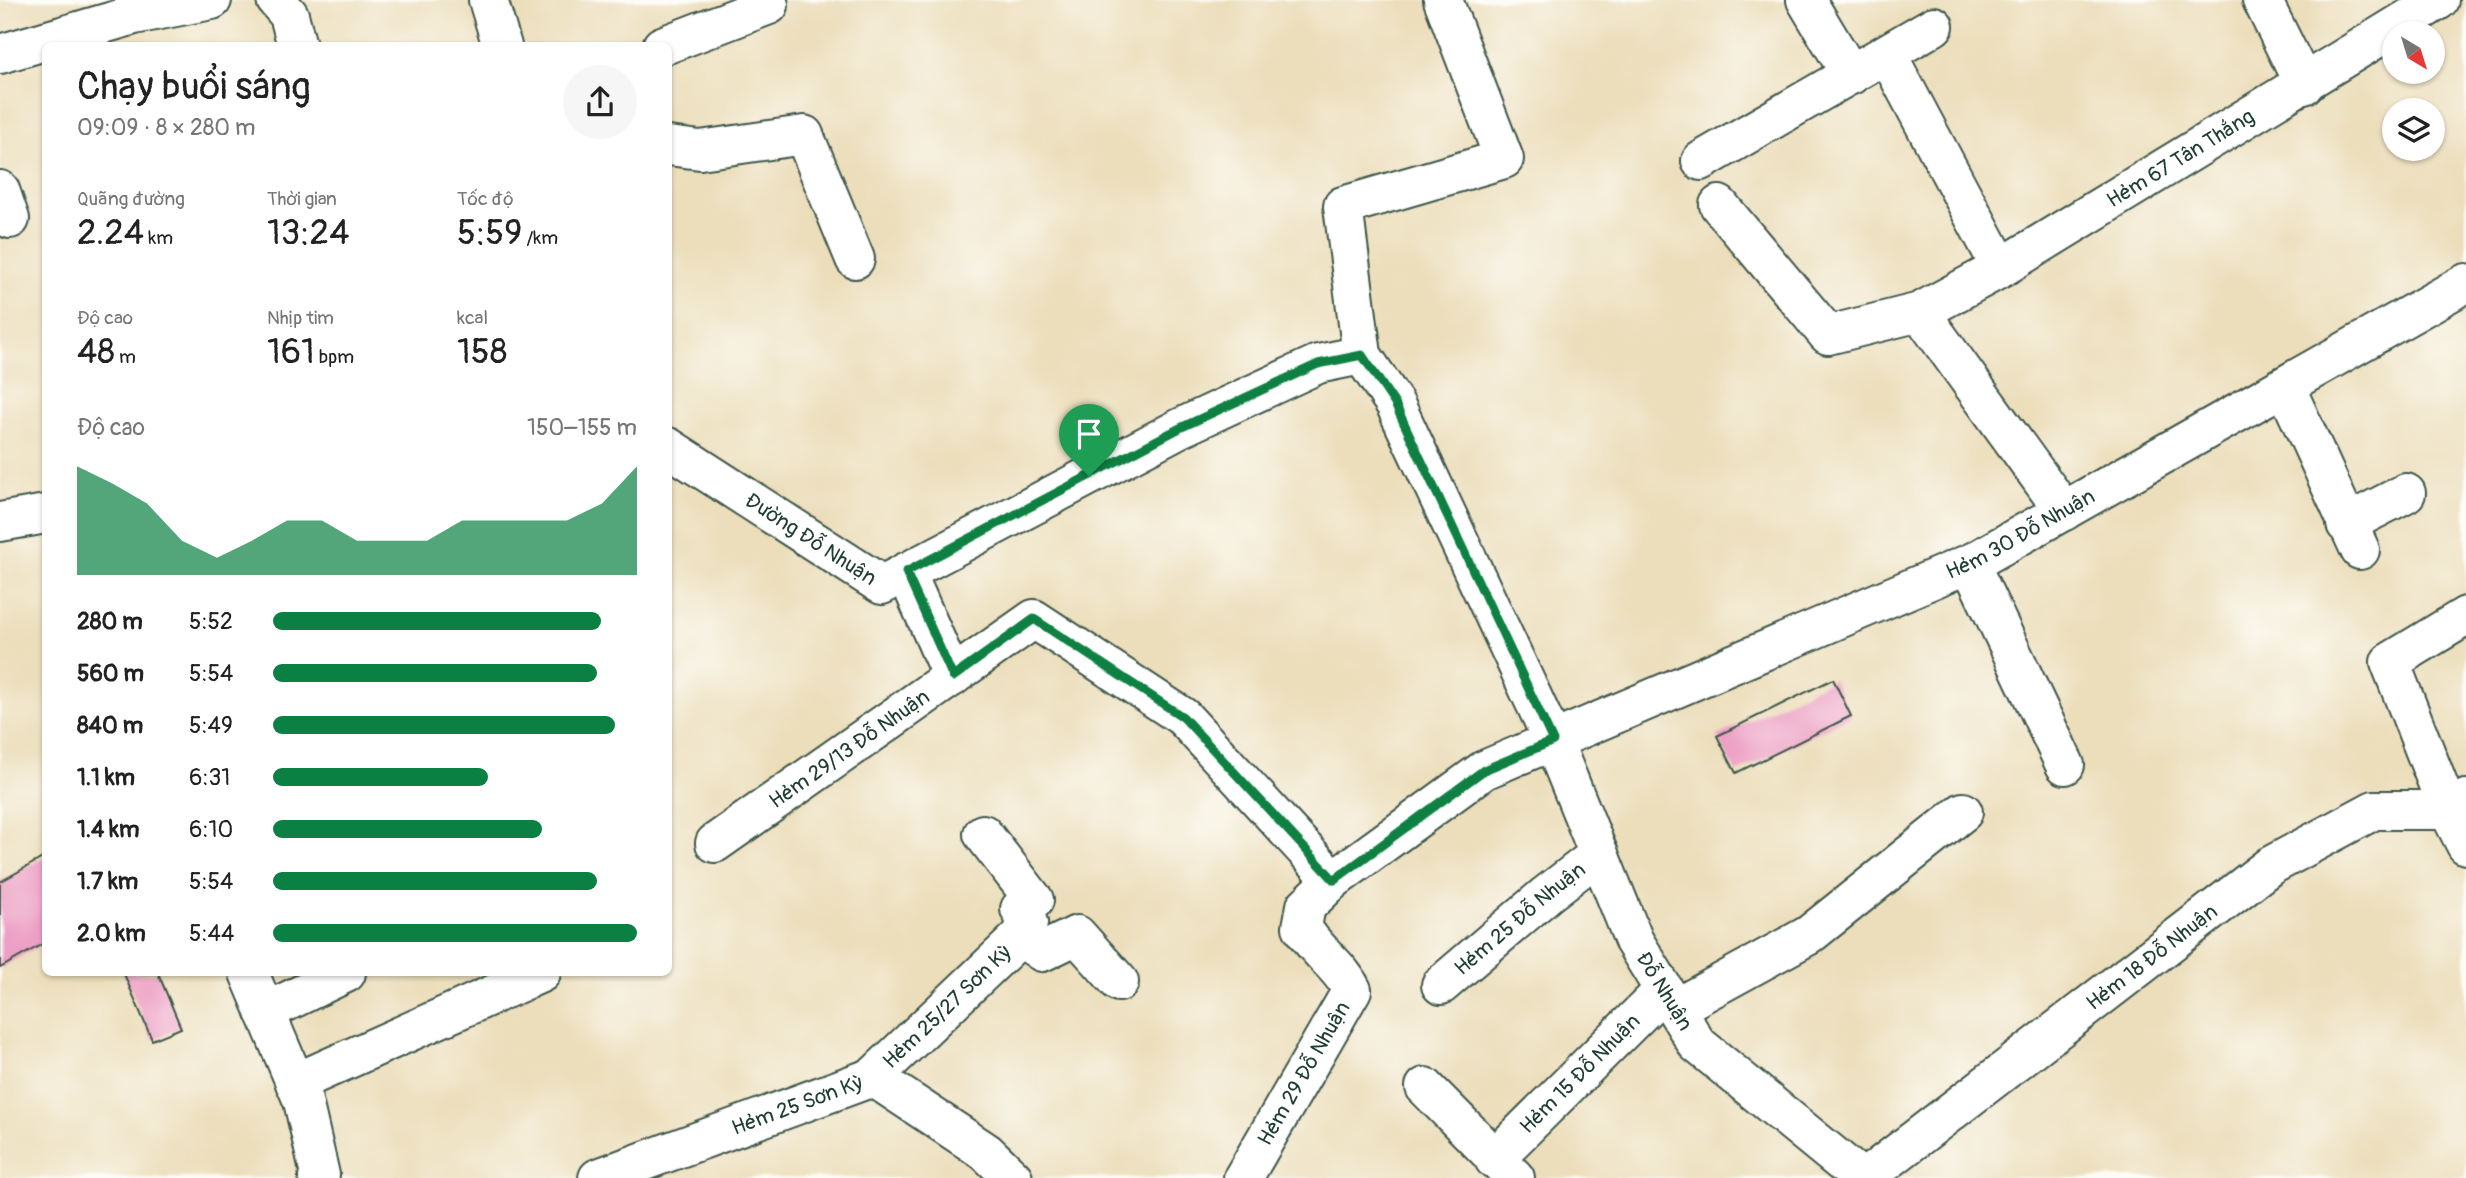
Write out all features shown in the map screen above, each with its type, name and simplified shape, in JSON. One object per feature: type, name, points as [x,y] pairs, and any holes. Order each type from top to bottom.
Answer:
[{"type":"street","points":[[0,54],[134,15],[212,0]]},
{"type":"street","points":[[276,0],[289,15],[297,42]]},
{"type":"street","points":[[488,0],[501,42]]},
{"type":"street","points":[[1443,0],[1504,159],[1343,206],[1362,355],[1395,404],[1553,741]]},
{"type":"street","points":[[1806,0],[1851,75]]},
{"type":"street","points":[[2262,0],[2304,85]]},
{"type":"street","name":"Hẻm 67 Tân Thắng","points":[[1719,205],[1828,335],[1920,312],[2001,268],[2439,0]]},
{"type":"street","points":[[672,42],[769,5]]},
{"type":"street","points":[[1701,161],[1934,26]]},
{"type":"street","points":[[1887,54],[2001,268]]},
{"type":"street","points":[[672,146],[700,150],[804,135],[855,259]]},
{"type":"street","name":"Hẻm 30 Đỗ Nhuận","points":[[1553,741],[1969,564],[2466,283]]},
{"type":"street","points":[[1920,312],[2064,511]]},
{"type":"street","name":"Đường Đỗ Nhuận","points":[[672,450],[882,585],[1180,428],[1318,364],[1362,355]]},
{"type":"street","points":[[2285,386],[2353,537],[2406,493]]},
{"type":"street","points":[[0,522],[42,515]]},
{"type":"street","points":[[1969,564],[2066,765]]},
{"type":"street","points":[[906,572],[953,677]]},
{"type":"street","points":[[2466,615],[2390,662],[2457,804],[2466,845]]},
{"type":"street","name":"Hẻm 29/13 Đỗ Nhuận","points":[[715,843],[1034,619],[1183,717],[1334,880]]},
{"type":"street","name":"Đỗ Nhuận","points":[[1553,741],[1634,941],[1697,1044],[1863,1178]]},
{"type":"street","name":"Hẻm 29 Đỗ Nhuận","points":[[1243,1178],[1352,990],[1345,976],[1310,941],[1301,927],[1306,906],[1334,880],[1484,770],[1553,741]]},
{"type":"street","name":"Hẻm 18 Đỗ Nhuận","points":[[1863,1178],[2270,866],[2375,810],[2457,804]]},
{"type":"street","name":"Hẻm 15 Đỗ Nhuận","points":[[1425,1087],[1505,1168],[1670,999],[1809,936],[1963,812]]},
{"type":"street","points":[[984,834],[1034,900],[1020,909],[1028,923],[1020,937],[1042,952],[1077,935],[1119,982]]},
{"type":"street","name":"Hẻm 25 Đỗ Nhuận","points":[[1441,985],[1546,895],[1600,854]]},
{"type":"street","name":"Hẻm 25/27 Sơn Kỳ","points":[[873,1077],[1020,937]]},
{"type":"street","points":[[250,976],[303,1101],[320,1175],[318,1178]]},
{"type":"street","points":[[265,1012],[340,976]]},
{"type":"street","points":[[295,1083],[534,976]]},
{"type":"street","name":"Hẻm 25 Sơn Kỳ","points":[[598,1178],[873,1077],[986,1152],[1013,1178]]},
{"type":"building","points":[[1833,679],[1851,716],[1736,773],[1717,736]]},
{"type":"building","points":[[42,858],[42,944],[0,968],[0,882]]},
{"type":"building","points":[[125,976],[159,976],[181,1028],[152,1040]]},
{"type":"route","points":[[1362,355],[1395,404],[1553,741],[1484,770],[1334,880],[1183,717],[1034,619],[953,677],[906,572],[1089,476],[1180,428],[1318,364],[1362,355]]}]
